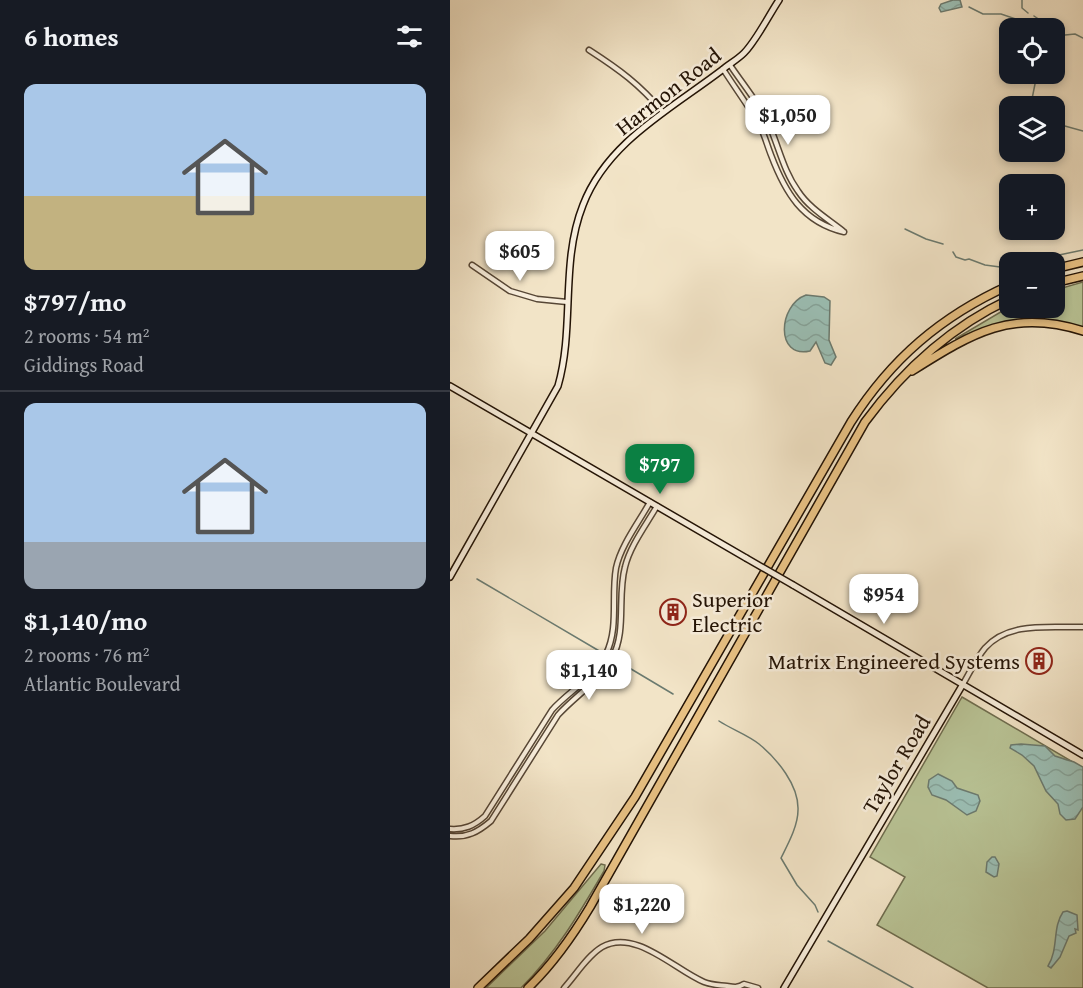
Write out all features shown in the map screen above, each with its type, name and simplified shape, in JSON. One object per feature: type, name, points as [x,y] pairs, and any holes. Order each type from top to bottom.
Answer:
[{"type":"highway","points":[[1065,266],[1083,262]]},
{"type":"highway","points":[[1065,280],[1083,276]]},
{"type":"highway","points":[[478,988],[529,939],[574,888],[602,848],[635,797],[851,422],[878,382],[912,346],[929,333],[973,304],[999,291]]},
{"type":"highway","points":[[528,988],[568,943],[865,422],[902,377],[934,346],[959,327],[999,305]]},
{"type":"highway","points":[[902,377],[957,342],[999,326],[1026,322],[1045,323],[1083,331]]},
{"type":"street","name":"Harmon Road","points":[[450,577],[553,397],[561,374],[570,255],[583,204],[608,162],[644,126],[744,53],[779,0]]},
{"type":"street","points":[[589,50],[623,72],[644,90],[663,112]]},
{"type":"street","points":[[723,69],[760,126],[782,182],[794,201],[827,228],[844,232],[817,212],[798,193],[783,164],[766,119],[729,64]]},
{"type":"street","points":[[472,265],[510,291],[537,299],[567,302]]},
{"type":"street","points":[[450,386],[1083,755]]},
{"type":"street","points":[[450,829],[472,826],[485,816],[552,710],[599,667],[607,653],[612,636],[616,567],[650,502]]},
{"type":"street","points":[[450,836],[475,833],[491,821],[558,715],[569,702],[594,683],[605,671],[614,656],[619,637],[624,569],[630,553],[657,506]]},
{"type":"street","name":"Taylor Road","points":[[784,988],[984,650],[1002,635],[1024,628],[1083,627]]},
{"type":"street","points":[[564,988],[598,949],[611,943],[625,942],[641,946],[702,981],[738,988],[744,984],[758,988]]},
{"type":"green space","points":[[1083,282],[1083,329],[1017,320],[992,325],[955,339],[999,313],[999,318],[1065,318],[1065,287]]},
{"type":"green space","points":[[962,697],[1083,768],[1083,988],[988,988],[877,925],[905,877],[870,857]]},
{"type":"green space","points":[[601,864],[605,865],[604,871],[556,947],[534,975],[521,988],[486,988],[545,931]]},
{"type":"water","points":[[960,0],[962,7],[941,12],[939,8],[941,4]]},
{"type":"water","points":[[806,295],[824,297],[830,301],[829,340],[836,357],[831,365],[825,363],[816,342],[810,351],[799,351],[791,347],[786,339],[784,330],[790,309]]},
{"type":"water","points":[[1011,745],[1045,746],[1055,756],[1083,767],[1083,807],[1075,819],[1066,820],[1060,814],[1058,804],[1046,791],[1034,766],[1010,748]]},
{"type":"water","points":[[938,774],[952,781],[957,788],[978,795],[980,801],[976,811],[967,815],[946,800],[932,795],[928,787],[929,780]]},
{"type":"water","points":[[995,857],[999,864],[997,876],[994,877],[986,872],[987,862]]},
{"type":"water","points":[[1067,911],[1077,915],[1078,930],[1075,929],[1076,933],[1069,936],[1060,957],[1051,968],[1048,966],[1058,925],[1063,912]]},
{"type":"waterway","points":[[1022,0],[1022,8],[1028,13]]},
{"type":"waterway","points":[[969,7],[983,14],[1001,14],[1013,18]]},
{"type":"waterway","points":[[1065,35],[1075,34],[1083,38]]},
{"type":"waterway","points":[[1033,96],[1035,84]]},
{"type":"waterway","points":[[1065,126],[1083,131]]},
{"type":"waterway","points":[[905,229],[943,244]]},
{"type":"waterway","points":[[1065,254],[1083,250]]},
{"type":"waterway","points":[[953,252],[956,257],[965,260],[999,267]]},
{"type":"waterway","points":[[477,579],[601,652]]},
{"type":"waterway","points":[[616,660],[673,694]]},
{"type":"waterway","points":[[719,721],[759,744],[780,765],[791,782],[795,791],[798,816],[781,858],[797,885],[815,905],[818,912]]},
{"type":"waterway","points":[[828,941],[913,988]]},
{"type":"place","name":"Superior Electric","points":[[673,612]]},
{"type":"place","name":"Matrix Engineered Systems","points":[[1039,661]]}]
